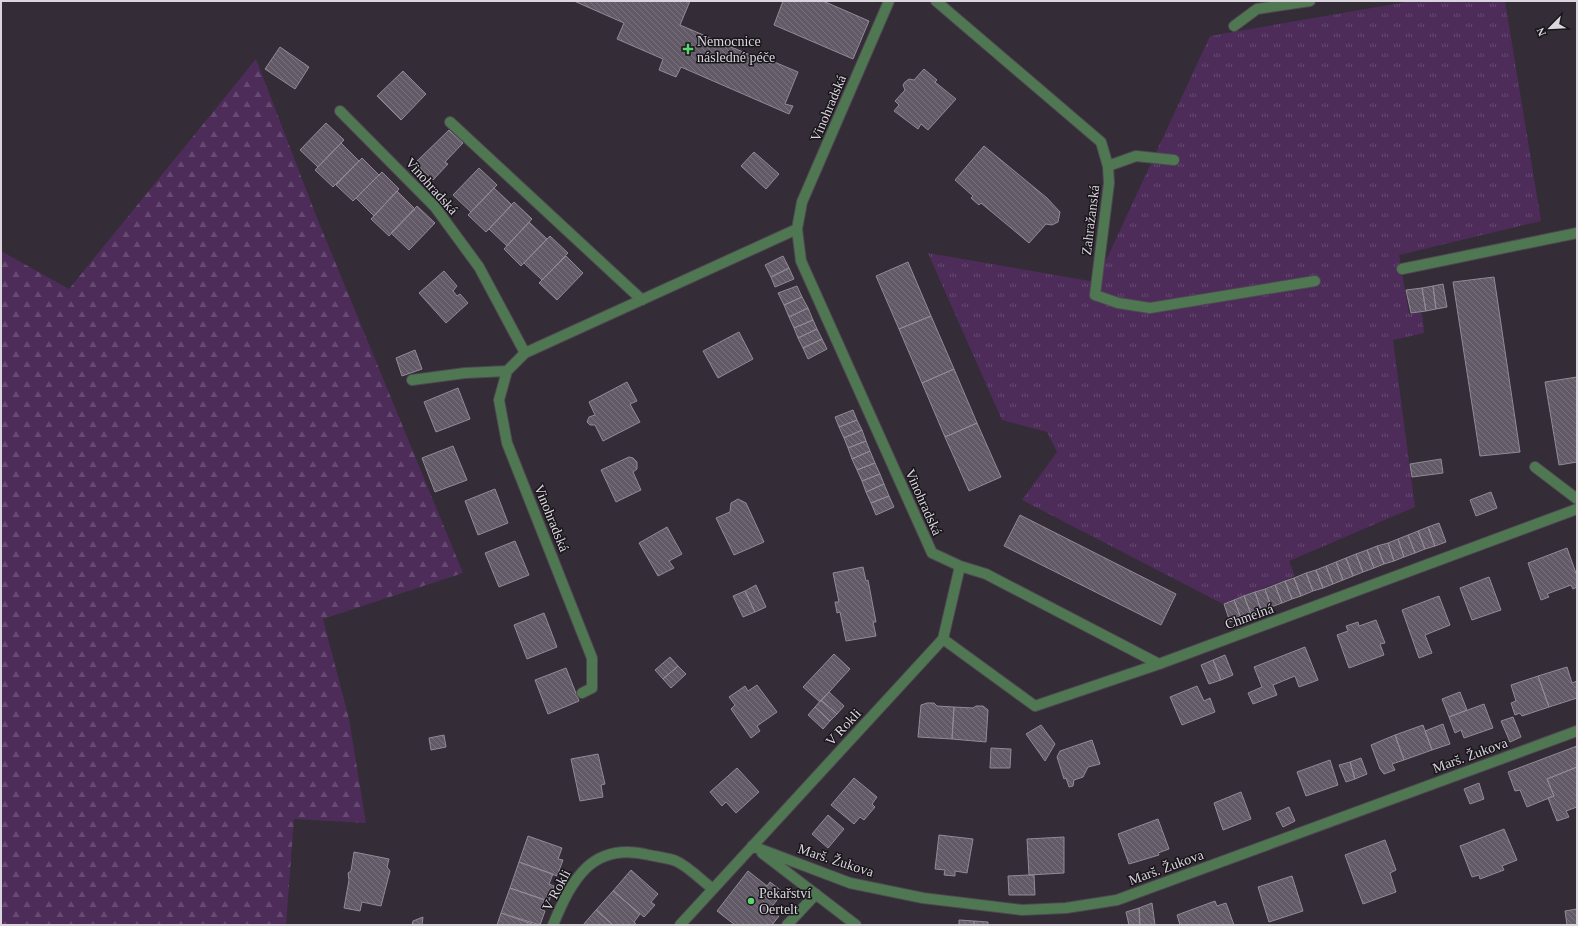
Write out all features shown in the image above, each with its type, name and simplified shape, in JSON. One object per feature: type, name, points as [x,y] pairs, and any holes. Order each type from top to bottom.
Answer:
[{"type":"street","name":"Vinohradská","points":[[890,1],[802,202],[797,229],[800,261],[932,553],[960,566],[986,574],[1159,664]]},
{"type":"street","name":"Zahražanská","points":[[936,1],[1101,142],[1108,166],[1109,183],[1095,295],[1118,303],[1150,308],[1315,281]]},
{"type":"street","points":[[1234,26],[1257,9],[1310,1]]},
{"type":"street","name":"Vinohradská","points":[[340,111],[435,207],[478,267],[525,353]]},
{"type":"street","points":[[450,122],[642,300]]},
{"type":"street","points":[[1108,166],[1136,156],[1174,160]]},
{"type":"street","name":"Vinohradská","points":[[582,693],[592,688],[592,658],[507,443],[499,400],[507,371],[525,353],[797,229]]},
{"type":"street","points":[[1402,269],[1577,233]]},
{"type":"street","points":[[412,380],[507,371]]},
{"type":"street","points":[[1535,466],[1577,499]]},
{"type":"street","name":"Chmelná","points":[[943,639],[1035,706],[1159,664],[1577,509]]},
{"type":"street","name":"V Rokli","points":[[680,925],[943,639],[960,566]]},
{"type":"street","name":"Marš. Žukova","points":[[752,846],[850,883],[924,898],[1022,910],[1066,908],[1117,900],[1577,731]]},
{"type":"street","points":[[752,846],[856,925]]},
{"type":"street","name":"V Rokli","points":[[554,925],[565,897],[580,872],[604,855],[637,852],[676,861],[713,889]]},
{"type":"street","points":[[788,925],[816,894]]},
{"type":"green space","points":[[1412,1],[1505,1],[1541,221],[1399,255],[1409,314],[1422,312],[1424,333],[1393,340],[1415,507],[1289,561],[1295,576],[1223,604],[1022,500],[1057,452],[1047,432],[1002,420],[928,253],[1096,282],[1210,36]]},
{"type":"green space","points":[[256,59],[317,218],[463,573],[323,619],[349,719],[366,823],[294,819],[286,925],[1,925],[1,251],[69,289]]},
{"type":"building","name":"Nemocnice následné péče","points":[[574,1],[690,1],[680,25],[771,64],[772,61],[798,72],[785,104],[793,106],[789,114],[681,67],[676,77],[659,70],[663,59],[617,39],[624,23]]},
{"type":"building","points":[[783,1],[823,1],[869,21],[853,59],[774,25]]},
{"type":"building","points":[[280,47],[309,67],[295,89],[265,69]]},
{"type":"building","points":[[924,69],[937,80],[935,82],[956,99],[928,130],[921,124],[918,129],[894,111],[899,105],[895,101],[905,90],[903,85],[905,82],[909,79],[914,80]]},
{"type":"building","points":[[403,71],[426,94],[401,120],[377,96]]},
{"type":"building","points":[[326,123],[344,140],[318,167],[300,150]]},
{"type":"building","points":[[449,130],[463,143],[445,162],[448,164],[433,180],[415,163]]},
{"type":"building","points":[[341,143],[359,161],[333,187],[315,170]]},
{"type":"building","points":[[984,146],[1047,198],[1060,212],[1058,222],[1052,225],[1046,224],[1029,243],[981,203],[979,205],[971,198],[973,196],[955,180]]},
{"type":"building","points":[[754,152],[779,174],[766,189],[741,166]]},
{"type":"building","points":[[362,158],[379,175],[353,201],[336,185]]},
{"type":"building","points":[[479,168],[497,185],[471,212],[453,195]]},
{"type":"building","points":[[382,172],[399,189],[374,216],[356,198]]},
{"type":"building","points":[[494,188],[512,205],[486,232],[468,215]]},
{"type":"building","points":[[397,191],[415,209],[389,236],[371,219]]},
{"type":"building","points":[[514,202],[532,219],[507,246],[489,229]]},
{"type":"building","points":[[417,206],[435,223],[409,250],[391,233]]},
{"type":"building","points":[[529,222],[547,239],[521,266],[504,249]]},
{"type":"building","points":[[550,236],[568,253],[542,280],[524,263]]},
{"type":"building","points":[[566,256],[583,273],[557,300],[539,283]]},
{"type":"building","points":[[783,256],[789,268],[771,277],[765,265]]},
{"type":"building","points":[[908,262],[931,316],[899,329],[876,276]]},
{"type":"building","points":[[789,268],[794,279],[775,287],[771,277]]},
{"type":"building","points":[[444,271],[457,286],[453,291],[457,296],[460,294],[468,303],[446,323],[419,293]]},
{"type":"building","points":[[1494,277],[1520,452],[1480,456],[1453,282]]},
{"type":"building","points":[[1443,284],[1447,307],[1436,309],[1433,286]]},
{"type":"building","points":[[797,286],[802,297],[784,305],[778,293]]},
{"type":"building","points":[[1433,286],[1436,309],[1426,311],[1422,288]]},
{"type":"building","points":[[1422,288],[1426,311],[1411,313],[1406,290]]},
{"type":"building","points":[[802,297],[808,308],[789,317],[784,305]]},
{"type":"building","points":[[808,308],[813,320],[794,328],[789,317]]},
{"type":"building","points":[[931,316],[954,369],[922,383],[899,329]]},
{"type":"building","points":[[813,320],[817,329],[798,338],[794,328]]},
{"type":"building","points":[[817,329],[822,339],[803,348],[798,338]]},
{"type":"building","points":[[739,332],[753,359],[718,378],[703,351]]},
{"type":"building","points":[[822,339],[827,349],[808,359],[803,348]]},
{"type":"building","points":[[415,350],[422,369],[402,376],[396,358]]},
{"type":"building","points":[[954,369],[977,423],[945,437],[922,383]]},
{"type":"building","points":[[1577,377],[1577,462],[1559,465],[1545,382]]},
{"type":"building","points":[[627,382],[637,401],[630,404],[640,422],[603,441],[595,425],[590,425],[587,422],[589,417],[595,415],[589,402]]},
{"type":"building","points":[[458,388],[470,419],[436,432],[424,402]]},
{"type":"building","points":[[853,410],[857,420],[839,427],[835,417]]},
{"type":"building","points":[[857,420],[862,430],[844,438],[839,427]]},
{"type":"building","points":[[977,423],[1001,477],[969,491],[945,437]]},
{"type":"building","points":[[862,430],[866,441],[848,448],[844,438]]},
{"type":"building","points":[[866,441],[870,451],[852,459],[848,448]]},
{"type":"building","points":[[453,446],[467,480],[435,492],[422,458]]},
{"type":"building","points":[[870,451],[875,463],[857,470],[852,459]]},
{"type":"building","points":[[629,457],[633,458],[637,462],[637,469],[633,472],[641,490],[616,502],[601,470]]},
{"type":"building","points":[[1441,459],[1443,473],[1412,477],[1410,464]]},
{"type":"building","points":[[875,463],[880,474],[862,481],[857,470]]},
{"type":"building","points":[[880,474],[884,484],[866,492],[862,481]]},
{"type":"building","points":[[884,484],[889,496],[871,503],[866,492]]},
{"type":"building","points":[[495,489],[508,523],[478,535],[465,501]]},
{"type":"building","points":[[1491,492],[1497,508],[1476,516],[1470,500]]},
{"type":"building","points":[[889,496],[894,507],[876,515],[871,503]]},
{"type":"building","points":[[738,499],[746,503],[764,542],[734,555],[716,518],[730,512],[731,503]]},
{"type":"building","points":[[1020,515],[1176,594],[1161,625],[1004,546]]},
{"type":"building","points":[[1439,523],[1446,542],[1435,546],[1428,527]]},
{"type":"building","points":[[667,527],[682,554],[669,561],[674,568],[658,576],[639,543]]},
{"type":"building","points":[[1428,527],[1435,546],[1425,549],[1418,531]]},
{"type":"building","points":[[1418,531],[1425,549],[1415,553],[1408,535]]},
{"type":"building","points":[[1408,535],[1415,553],[1404,557],[1398,539]]},
{"type":"building","points":[[1398,539],[1404,557],[1394,561],[1388,543]]},
{"type":"building","points":[[515,541],[529,575],[499,587],[485,553]]},
{"type":"building","points":[[1388,543],[1394,561],[1384,564],[1377,546]]},
{"type":"building","points":[[1377,546],[1384,564],[1374,568],[1367,550]]},
{"type":"building","points":[[1567,548],[1577,576],[1577,587],[1573,589],[1571,585],[1547,594],[1549,597],[1541,600],[1528,563]]},
{"type":"building","points":[[1367,550],[1374,568],[1363,572],[1356,554]]},
{"type":"building","points":[[1356,554],[1363,572],[1353,576],[1346,558]]},
{"type":"building","points":[[1346,558],[1353,576],[1343,580],[1336,562]]},
{"type":"building","points":[[1336,562],[1343,580],[1333,584],[1326,566]]},
{"type":"building","points":[[1326,566],[1333,584],[1323,588],[1316,570]]},
{"type":"building","points":[[863,567],[866,581],[868,580],[876,622],[873,622],[876,636],[846,641],[840,612],[837,613],[835,602],[839,602],[833,573]]},
{"type":"building","points":[[1316,570],[1323,588],[1313,591],[1306,573]]},
{"type":"building","points":[[1306,573],[1313,591],[1301,596],[1294,578]]},
{"type":"building","points":[[1489,577],[1501,610],[1472,620],[1460,588]]},
{"type":"building","points":[[1294,578],[1301,596],[1292,599],[1285,581]]},
{"type":"building","points":[[1285,581],[1292,599],[1282,603],[1275,585]]},
{"type":"building","points":[[756,585],[766,607],[755,612],[745,591]]},
{"type":"building","points":[[1275,585],[1282,603],[1271,607],[1265,589]]},
{"type":"building","points":[[1265,589],[1271,607],[1261,610],[1255,592]]},
{"type":"building","points":[[745,591],[755,612],[743,617],[733,596]]},
{"type":"building","points":[[1255,592],[1261,610],[1251,614],[1244,596]]},
{"type":"building","points":[[1244,596],[1251,614],[1241,618],[1234,600]]},
{"type":"building","points":[[1439,596],[1450,625],[1425,635],[1432,653],[1419,658],[1402,610]]},
{"type":"building","points":[[1234,600],[1241,618],[1230,622],[1224,604]]},
{"type":"building","points":[[544,613],[557,647],[527,659],[514,625]]},
{"type":"building","points":[[1376,620],[1385,643],[1380,644],[1384,655],[1349,668],[1337,635],[1348,631],[1346,626],[1358,622],[1359,626]]},
{"type":"building","points":[[1305,647],[1318,680],[1299,687],[1295,676],[1273,685],[1277,695],[1253,704],[1248,693],[1262,687],[1254,667]]},
{"type":"building","points":[[834,654],[850,669],[820,702],[803,687]]},
{"type":"building","points":[[1225,655],[1233,675],[1221,680],[1213,660]]},
{"type":"building","points":[[670,657],[678,666],[663,679],[655,670]]},
{"type":"building","points":[[1213,660],[1221,680],[1209,684],[1201,665]]},
{"type":"building","points":[[678,666],[686,674],[671,688],[663,679]]},
{"type":"building","points":[[1567,667],[1572,683],[1577,681],[1577,698],[1549,707],[1538,676]]},
{"type":"building","points":[[566,668],[579,701],[548,714],[535,680]]},
{"type":"building","points":[[1538,676],[1549,707],[1522,716],[1520,713],[1515,715],[1511,703],[1516,701],[1511,685]]},
{"type":"building","points":[[757,685],[777,712],[757,726],[760,731],[751,738],[731,709],[735,705],[729,697],[745,686],[748,691]]},
{"type":"building","points":[[1197,686],[1204,701],[1210,698],[1215,712],[1182,725],[1170,697]]},
{"type":"building","points":[[829,692],[844,706],[837,714],[821,700]]},
{"type":"building","points":[[1460,692],[1467,710],[1449,717],[1442,699]]},
{"type":"building","points":[[821,700],[837,714],[830,721],[815,707]]},
{"type":"building","points":[[934,703],[937,706],[954,707],[952,739],[918,737],[921,705]]},
{"type":"building","points":[[1484,704],[1493,728],[1464,738],[1461,730],[1455,733],[1449,717]]},
{"type":"building","points":[[976,706],[983,706],[988,710],[986,742],[952,739],[954,707],[973,708]]},
{"type":"building","points":[[815,707],[830,721],[823,729],[808,715]]},
{"type":"building","points":[[1513,717],[1521,737],[1510,742],[1501,721]]},
{"type":"building","points":[[1443,724],[1450,744],[1432,750],[1425,731]]},
{"type":"building","points":[[1041,725],[1055,744],[1045,761],[1026,734]]},
{"type":"building","points":[[1423,725],[1432,750],[1404,760],[1395,735]]},
{"type":"building","points":[[444,735],[446,747],[431,750],[429,738]]},
{"type":"building","points":[[1395,735],[1404,760],[1392,764],[1395,770],[1384,774],[1380,769],[1371,745]]},
{"type":"building","points":[[1092,740],[1100,764],[1088,767],[1083,777],[1074,780],[1073,786],[1069,787],[1066,778],[1064,779],[1057,757],[1060,751]]},
{"type":"building","points":[[1577,746],[1577,767],[1547,779],[1554,796],[1527,807],[1520,790],[1515,791],[1508,772]]},
{"type":"building","points":[[991,748],[1011,749],[1010,768],[990,768]]},
{"type":"building","points":[[598,754],[605,784],[601,785],[603,797],[580,801],[571,759]]},
{"type":"building","points":[[1361,758],[1367,774],[1355,779],[1350,762]]},
{"type":"building","points":[[1330,760],[1338,785],[1306,796],[1297,772]]},
{"type":"building","points":[[1350,762],[1355,779],[1346,782],[1339,765]]},
{"type":"building","points":[[1577,767],[1577,807],[1566,811],[1569,817],[1557,821],[1548,798],[1554,796],[1547,779]]},
{"type":"building","points":[[737,768],[759,792],[736,813],[726,802],[722,806],[710,792]]},
{"type":"building","points":[[854,778],[877,797],[872,804],[875,807],[864,820],[860,817],[854,824],[831,805]]},
{"type":"building","points":[[1479,783],[1484,799],[1470,804],[1464,789]]},
{"type":"building","points":[[1241,792],[1251,819],[1223,830],[1214,803]]},
{"type":"building","points":[[1289,807],[1295,821],[1283,827],[1276,813]]},
{"type":"building","points":[[828,815],[844,829],[828,848],[812,834]]},
{"type":"building","points":[[1158,819],[1169,849],[1158,853],[1159,855],[1129,864],[1118,834]]},
{"type":"building","points":[[1504,829],[1517,860],[1502,866],[1504,870],[1480,879],[1479,875],[1472,877],[1460,846]]},
{"type":"building","points":[[939,835],[973,839],[967,873],[955,871],[955,876],[944,875],[945,870],[935,869]]},
{"type":"building","points":[[528,836],[562,848],[558,859],[563,860],[557,876],[519,862]]},
{"type":"building","points":[[1064,837],[1064,873],[1029,875],[1027,839]]},
{"type":"building","points":[[1385,840],[1396,870],[1390,873],[1396,892],[1363,904],[1345,855]]},
{"type":"building","points":[[354,852],[389,859],[387,867],[390,871],[381,906],[362,902],[360,911],[344,908],[349,880],[348,873],[351,871]]},
{"type":"building","points":[[519,862],[553,874],[549,884],[554,886],[549,901],[510,888]]},
{"type":"building","points":[[631,870],[658,894],[651,902],[655,905],[644,917],[613,891]]},
{"type":"building","name":"Pekařství Oertelt","points":[[748,871],[767,886],[770,882],[783,892],[770,909],[779,916],[772,925],[735,925],[717,911]]},
{"type":"building","points":[[1034,875],[1035,895],[1009,895],[1008,876]]},
{"type":"building","points":[[1292,876],[1303,911],[1269,922],[1258,887]]},
{"type":"building","points":[[510,888],[544,900],[540,909],[545,911],[540,925],[501,913]]},
{"type":"building","points":[[613,891],[640,914],[634,922],[637,925],[613,925],[596,910]]},
{"type":"building","points":[[1215,901],[1217,906],[1226,903],[1234,925],[1180,925],[1177,915]]},
{"type":"building","points":[[1152,903],[1155,925],[1140,925],[1139,908]]},
{"type":"building","points":[[1139,908],[1140,925],[1129,925],[1126,912]]},
{"type":"building","points":[[1577,909],[1577,925],[1567,925],[1565,911]]},
{"type":"building","points":[[596,910],[613,925],[583,925]]},
{"type":"building","points":[[501,913],[535,925],[497,925]]},
{"type":"building","points":[[423,917],[422,925],[412,925],[413,921]]},
{"type":"building","points":[[959,920],[974,921],[974,925],[959,925]]},
{"type":"building","points":[[974,921],[988,922],[988,925],[974,925]]},
{"type":"place","name":"Nemocnice následné péče","points":[[688,49]]},
{"type":"place","name":"Pekařství Oertelt","points":[[751,901]]}]
